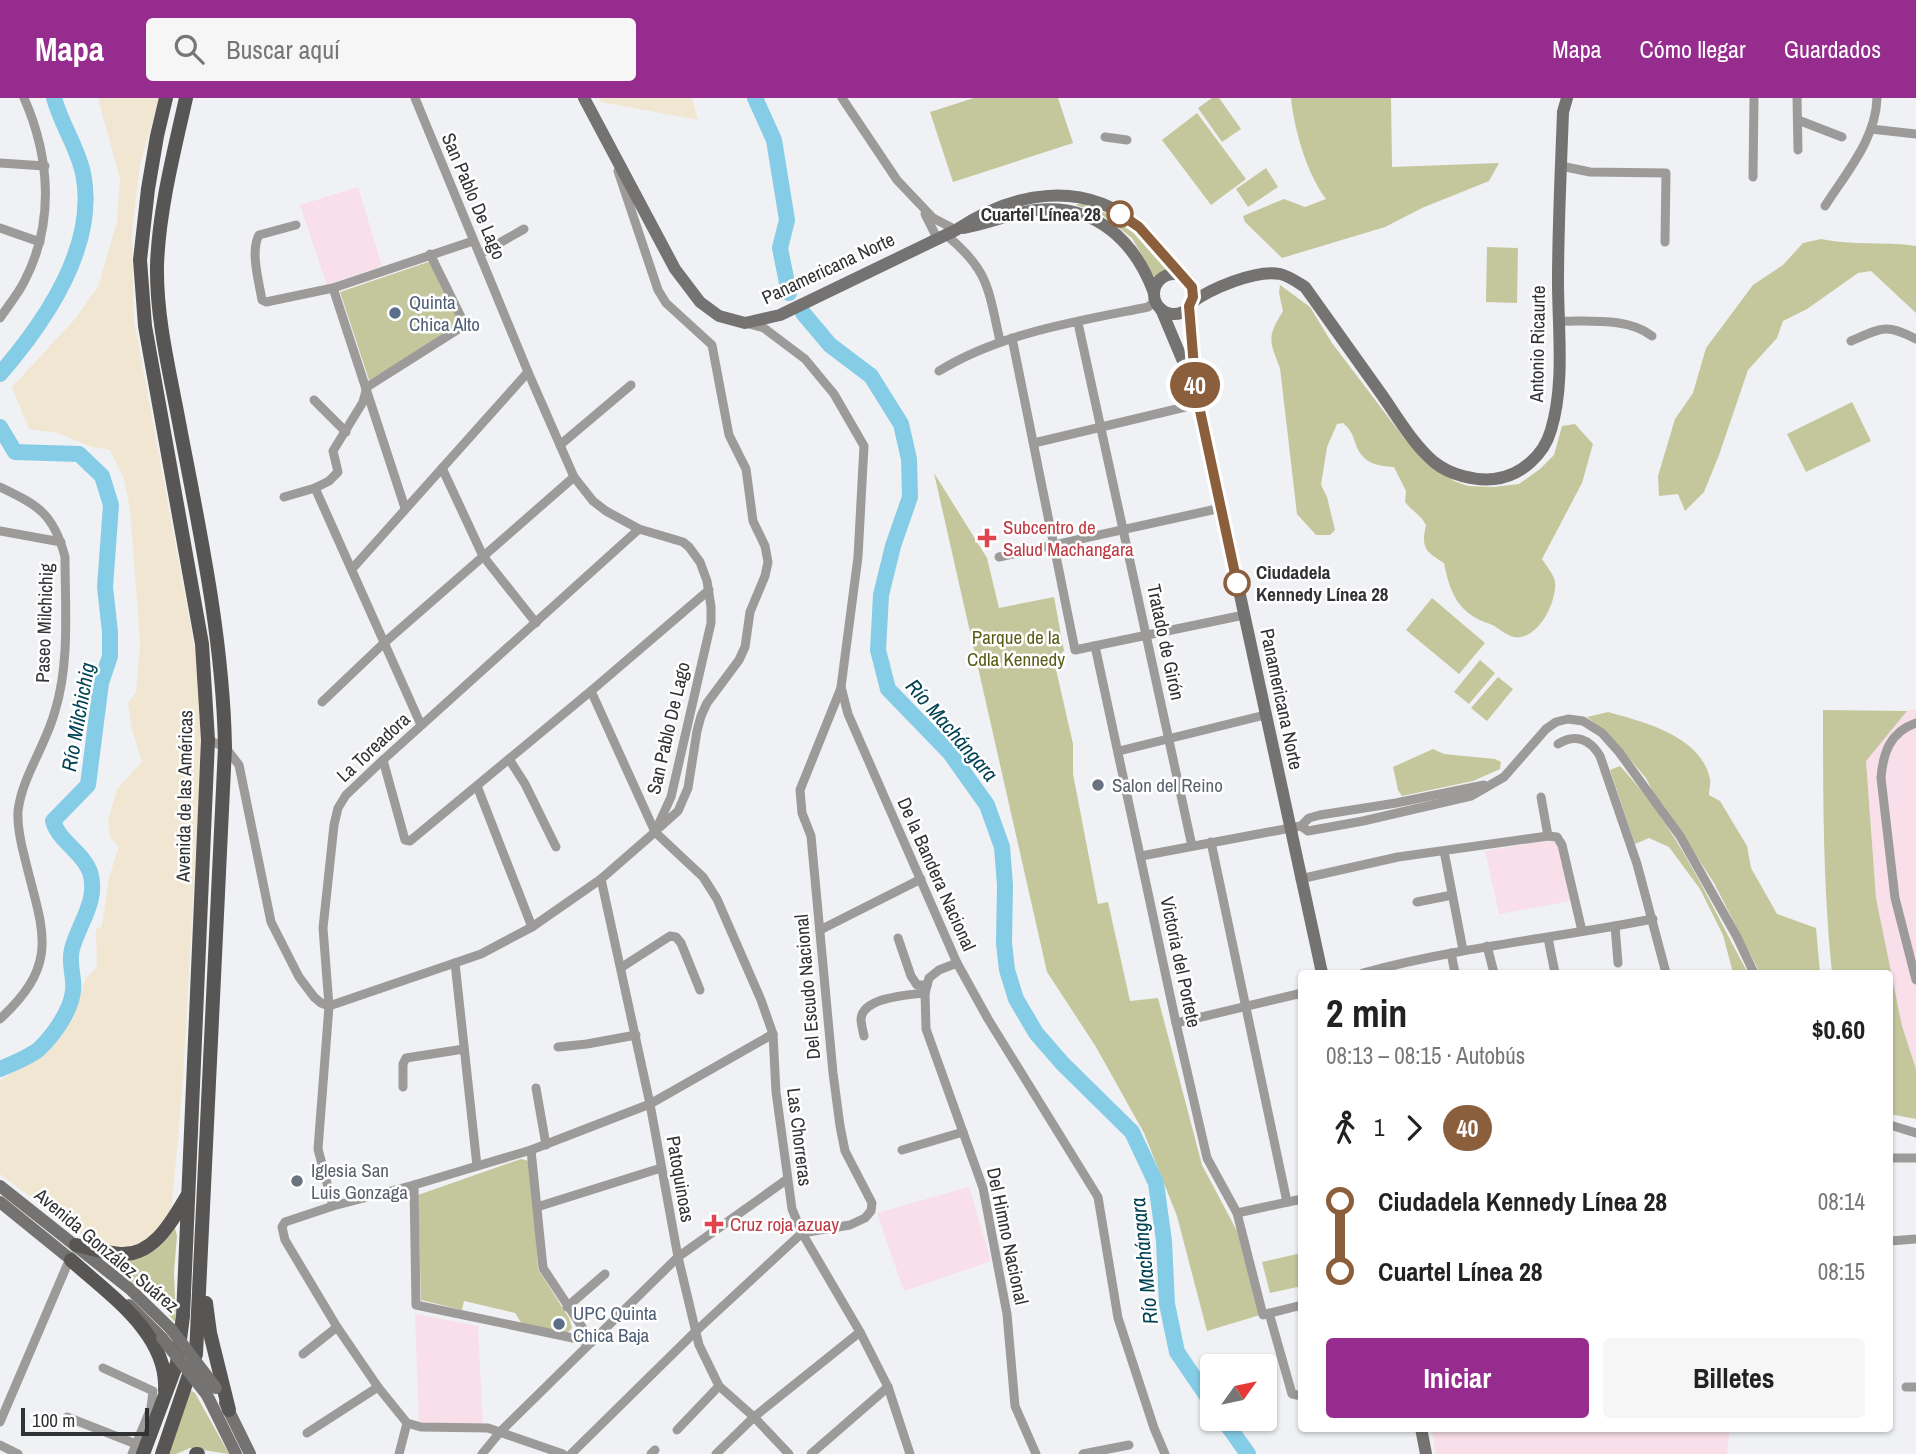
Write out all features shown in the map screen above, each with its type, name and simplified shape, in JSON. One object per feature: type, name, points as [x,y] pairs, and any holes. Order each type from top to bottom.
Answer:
[{"type":"main road","name":"Avenida de las Américas","points":[[140,1449],[165,1398],[177,1363],[183,1316],[208,740],[202,643],[145,326],[140,260],[157,136],[166,98]]},
{"type":"main road","name":"Avenida de las Américas","points":[[162,1454],[196,1354],[225,747],[219,640],[160,322],[157,265],[173,159],[186,98]]},
{"type":"main road","name":"Panamericana Norte","points":[[584,98],[675,268],[700,302],[719,316],[746,323],[780,315],[946,234],[979,215],[1029,196],[1056,196],[1091,201],[1120,214],[1139,227],[1185,278],[1193,292],[1190,305],[1197,398],[1265,715],[1296,826],[1300,880],[1321,970]]},
{"type":"main road","name":"Antonio Ricaurte","points":[[1190,305],[1216,288],[1270,273],[1294,279],[1305,287],[1425,454],[1449,471],[1486,479],[1515,473],[1538,455],[1546,443],[1552,430],[1559,387],[1561,166],[1563,112],[1567,98]]},
{"type":"main road","name":"Panamericana Norte","points":[[946,234],[1036,210],[1069,211],[1104,225],[1127,244],[1146,270],[1197,398]]},
{"type":"main road","points":[[1190,305],[1177,313],[1157,301],[1159,281],[1176,274],[1203,287],[1216,288]]},
{"type":"main road","name":"Avenida González Suárez","points":[[0,1186],[17,1207],[127,1303],[167,1334],[229,1410],[250,1454]]},
{"type":"main road","points":[[72,1254],[121,1254],[138,1251],[166,1230],[188,1195]]},
{"type":"main road","name":"Avenida González Suárez","points":[[0,1202],[17,1207]]},
{"type":"main road","points":[[72,1254],[148,1335],[163,1369],[165,1398]]},
{"type":"main road","points":[[201,1274],[210,1333],[229,1410]]},
{"type":"main road","name":"Avenida González Suárez","points":[[212,1391],[236,1454]]},
{"type":"main road","points":[[1422,1432],[1426,1454]]},
{"type":"street","points":[[0,318],[24,283],[40,242],[46,204],[45,166],[36,127],[24,98]]},
{"type":"street","name":"San Pablo De Lago","points":[[329,1006],[481,954],[532,927],[601,879],[655,832],[671,797],[711,623],[709,590],[699,562],[689,547],[683,542],[639,529],[599,506],[573,477],[415,98]]},
{"type":"street","points":[[842,98],[897,180],[946,234],[965,250],[985,278],[1000,341]]},
{"type":"street","points":[[1753,177],[1754,98]]},
{"type":"street","points":[[1797,98],[1798,150]]},
{"type":"street","points":[[1825,206],[1850,169],[1871,129],[1877,98]]},
{"type":"street","points":[[1798,120],[1842,137]]},
{"type":"street","points":[[1871,129],[1916,134]]},
{"type":"street","points":[[1105,137],[1127,140]]},
{"type":"street","points":[[591,691],[655,832],[678,811],[688,789],[702,716],[707,703],[739,660],[745,647],[750,612],[768,562],[765,546],[753,521],[746,469],[729,435],[712,345],[666,303],[657,290],[608,140]]},
{"type":"street","points":[[0,163],[45,166]]},
{"type":"street","points":[[1561,166],[1590,172],[1666,173],[1665,242]]},
{"type":"street","points":[[921,206],[946,234]]},
{"type":"street","points":[[296,225],[259,235],[257,239],[255,249],[262,300],[266,302],[333,288],[473,242]]},
{"type":"street","points":[[0,228],[40,242]]},
{"type":"street","points":[[480,254],[524,229]]},
{"type":"street","points":[[284,497],[315,488],[329,481],[338,472],[333,451],[363,402],[366,387],[466,325],[430,254]]},
{"type":"street","points":[[333,288],[405,508]]},
{"type":"street","points":[[939,371],[960,358],[1000,341],[1148,307],[1157,301]]},
{"type":"street","points":[[1558,321],[1625,324],[1641,328],[1652,336]]},
{"type":"street","name":"De la Bandera Nacional","points":[[746,323],[764,328],[805,359],[834,394],[864,446],[858,557],[841,687],[856,737],[957,962],[988,1019],[1098,1197],[1118,1318],[1165,1454]]},
{"type":"street","name":"Tratado de Girón","points":[[1078,323],[1192,846]]},
{"type":"street","points":[[1852,341],[1888,327],[1916,339]]},
{"type":"street","points":[[1012,338],[1075,650],[1244,615]]},
{"type":"street","points":[[352,569],[528,372]]},
{"type":"street","points":[[560,445],[631,385]]},
{"type":"street","points":[[1034,443],[1101,428],[1197,398]]},
{"type":"street","points":[[314,400],[346,432]]},
{"type":"street","points":[[442,468],[483,556],[536,623]]},
{"type":"street","points":[[322,702],[384,643],[573,477]]},
{"type":"street","name":"Paseo Milchichig","points":[[0,488],[33,503],[45,513],[61,542],[65,557],[62,682],[49,732],[34,764],[18,811],[19,830],[39,913],[44,949],[28,989],[0,1018]]},
{"type":"street","points":[[315,488],[421,725]]},
{"type":"street","points":[[999,557],[1221,508]]},
{"type":"street","name":"La Toreadora","points":[[333,1206],[318,1149],[329,1006],[323,928],[338,808],[346,795],[383,760],[639,529]]},
{"type":"street","points":[[0,531],[61,542]]},
{"type":"street","points":[[383,760],[405,841],[410,841],[709,590]]},
{"type":"street","name":"Victoria del Portete","points":[[1095,646],[1176,1023],[1208,1158],[1237,1213],[1263,1315],[1269,1313]]},
{"type":"street","name":"Del Escudo Nacional","points":[[802,1233],[858,1222],[869,1215],[872,1208],[845,1151],[840,1126],[832,1073],[811,836],[802,813],[800,790],[841,687]]},
{"type":"street","points":[[1119,751],[1265,715]]},
{"type":"street","points":[[1141,856],[1296,826],[1320,815],[1488,785],[1504,777],[1546,729],[1556,722],[1568,719],[1583,721],[1602,733],[1619,752],[1679,836],[1737,937],[1753,970]]},
{"type":"street","points":[[1916,723],[1892,738],[1882,759],[1881,779],[1895,898],[1916,980]]},
{"type":"street","points":[[1558,744],[1567,738],[1584,739],[1600,756],[1627,832],[1665,970]]},
{"type":"street","points":[[208,740],[225,747],[239,765],[271,922],[299,977],[314,997],[329,1006]]},
{"type":"street","points":[[509,759],[525,784],[556,847]]},
{"type":"street","points":[[477,786],[532,927]]},
{"type":"street","points":[[1541,797],[1548,836]]},
{"type":"street","name":"Las Chorreras","points":[[655,832],[703,877],[717,899],[761,1000],[773,1034],[776,1092],[792,1209],[802,1233],[860,1332],[888,1387],[910,1454]]},
{"type":"street","points":[[1300,880],[1398,857],[1556,837],[1562,845],[1582,931]]},
{"type":"street","points":[[1211,842],[1287,1202]]},
{"type":"street","points":[[1444,851],[1463,950]]},
{"type":"street","name":"Patoquinoas","points":[[601,879],[636,1035],[678,1257],[706,1363],[719,1386],[754,1417],[789,1454]]},
{"type":"street","points":[[820,930],[921,879]]},
{"type":"street","points":[[1417,902],[1452,895]]},
{"type":"street","points":[[1391,969],[1463,950],[1653,919]]},
{"type":"street","points":[[1615,926],[1618,963]]},
{"type":"street","points":[[622,967],[670,936],[676,937],[700,990]]},
{"type":"street","points":[[898,938],[911,976],[917,985],[926,989]]},
{"type":"street","points":[[1548,938],[1554,970]]},
{"type":"street","points":[[1487,946],[1493,970]]},
{"type":"street","points":[[1451,953],[1454,970]]},
{"type":"street","points":[[926,989],[929,978],[957,962]]},
{"type":"street","points":[[455,963],[477,1166]]},
{"type":"street","points":[[864,1036],[861,1020],[863,1013],[871,1005],[926,989]]},
{"type":"street","name":"Del Himno Nacional","points":[[926,989],[926,1029],[983,1188],[1007,1314],[1015,1406],[1036,1454]]},
{"type":"street","points":[[1176,1023],[1298,994]]},
{"type":"street","points":[[563,1454],[488,1428],[421,1427],[407,1423],[378,1387],[337,1327],[285,1240],[282,1227],[285,1222],[333,1206],[531,1150],[650,1104],[773,1034]]},
{"type":"street","points":[[558,1047],[636,1035]]},
{"type":"street","points":[[403,1087],[403,1064],[406,1058],[464,1049]]},
{"type":"street","points":[[536,1088],[546,1144]]},
{"type":"street","points":[[1893,1126],[1916,1133]]},
{"type":"street","points":[[902,1150],[963,1132]]},
{"type":"street","points":[[531,1150],[542,1268],[592,1342]]},
{"type":"street","points":[[1893,1158],[1916,1158]]},
{"type":"street","points":[[537,1207],[661,1168]]},
{"type":"street","points":[[482,1454],[500,1432],[678,1257],[786,1180]]},
{"type":"street","points":[[414,1185],[416,1305],[592,1342]]},
{"type":"street","points":[[1237,1213],[1298,1200]]},
{"type":"street","points":[[571,1454],[696,1331],[802,1233]]},
{"type":"street","points":[[1893,1241],[1916,1239]]},
{"type":"street","points":[[0,1422],[72,1254]]},
{"type":"street","points":[[567,1307],[606,1274]]},
{"type":"street","points":[[1297,1395],[1269,1313],[1298,1306]]},
{"type":"street","points":[[303,1354],[337,1327]]},
{"type":"street","points":[[716,1454],[754,1417],[860,1332]]},
{"type":"street","points":[[103,1368],[153,1391],[140,1449],[132,1454]]},
{"type":"street","points":[[677,1430],[719,1386]]},
{"type":"street","points":[[307,1433],[378,1387]]},
{"type":"street","points":[[811,1454],[888,1387]]},
{"type":"street","points":[[68,1417],[140,1449]]},
{"type":"street","points":[[399,1454],[407,1423]]},
{"type":"street","points":[[0,1444],[18,1454]]},
{"type":"street","points":[[1083,1454],[1129,1445]]},
{"type":"shaded area","points":[[98,98],[159,98],[140,165],[132,233],[134,320],[195,650],[202,737],[183,1079],[172,1205],[165,1224],[153,1238],[125,1250],[107,1248],[78,1232],[0,1174],[0,1081],[28,1062],[65,1029],[86,978],[97,967],[96,929],[102,926],[109,878],[119,846],[110,837],[108,820],[117,789],[142,762],[132,729],[128,703],[136,693],[140,642],[130,509],[124,479],[110,450],[92,447],[58,433],[29,429],[12,387],[75,319],[98,287],[117,222],[120,179]]},
{"type":"shaded area","points":[[599,98],[692,98],[698,120],[601,102]]},
{"type":"shaded area","points":[[358,187],[382,266],[327,285],[300,205]]},
{"type":"shaded area","points":[[1916,709],[1916,1069],[1902,1026],[1893,970],[1891,970],[1876,898],[1866,760],[1907,711]]},
{"type":"shaded area","points":[[1550,840],[1558,844],[1571,901],[1499,914],[1485,851]]},
{"type":"shaded area","points":[[969,1187],[991,1261],[904,1291],[877,1213]]},
{"type":"shaded area","points":[[415,1314],[478,1326],[483,1426],[419,1424]]},
{"type":"shaded area","points":[[1432,1432],[1730,1432],[1727,1454],[1436,1454]]},
{"type":"green space","points":[[974,98],[1058,98],[1073,143],[953,182],[930,112]]},
{"type":"green space","points":[[1212,98],[1219,98],[1241,129],[1222,142],[1198,108]]},
{"type":"green space","points":[[1291,98],[1391,98],[1392,167],[1499,163],[1489,181],[1422,208],[1385,227],[1282,258],[1245,222],[1243,216],[1284,199],[1305,207],[1326,199],[1302,151]]},
{"type":"green space","points":[[1197,113],[1246,179],[1211,205],[1162,140]]},
{"type":"green space","points":[[1266,168],[1278,187],[1248,207],[1236,189]]},
{"type":"green space","points":[[1080,203],[1107,214],[1131,229],[1170,271],[1155,278],[1132,238],[1101,214],[1076,205]]},
{"type":"green space","points":[[1821,239],[1916,246],[1916,313],[1871,271],[1858,273],[1807,309],[1783,321],[1777,338],[1748,370],[1704,492],[1685,511],[1678,494],[1659,496],[1658,476],[1675,419],[1693,393],[1706,348],[1753,285],[1783,265],[1803,243]]},
{"type":"green space","points":[[1487,247],[1518,248],[1517,303],[1486,302]]},
{"type":"green space","points":[[431,261],[464,325],[369,380],[340,292]]},
{"type":"green space","points":[[1280,285],[1310,307],[1332,343],[1407,442],[1454,481],[1468,486],[1519,484],[1554,455],[1562,426],[1575,424],[1593,444],[1582,483],[1542,559],[1554,579],[1555,590],[1544,618],[1531,633],[1523,637],[1511,636],[1479,620],[1463,608],[1449,584],[1444,563],[1432,555],[1424,544],[1426,525],[1405,502],[1406,491],[1394,467],[1375,464],[1365,458],[1343,423],[1337,424],[1327,447],[1321,485],[1327,497],[1335,530],[1330,535],[1316,535],[1297,514],[1280,368],[1271,339],[1283,311]]},
{"type":"green space","points":[[1852,402],[1871,441],[1806,472],[1787,434]]},
{"type":"green space","name":"Parque de la Cdla Kennedy","points":[[934,473],[987,558],[999,608],[1054,597],[1064,651],[1056,657],[1055,665],[1073,744],[1073,774],[1098,904],[1108,902],[1130,1001],[1158,998],[1202,1165],[1237,1231],[1260,1315],[1207,1331],[1177,1216],[1144,1133],[1096,1047],[1047,972]]},
{"type":"green space","points":[[1432,598],[1485,643],[1459,674],[1406,630]]},
{"type":"green space","points":[[1480,660],[1495,673],[1469,704],[1454,692]]},
{"type":"green space","points":[[1498,677],[1513,689],[1487,721],[1471,708]]},
{"type":"green space","points":[[1823,710],[1907,711],[1866,761],[1876,898],[1891,970],[1832,970],[1823,809]]},
{"type":"green space","points":[[1608,712],[1654,726],[1669,733],[1695,752],[1705,764],[1710,779],[1709,795],[1720,801],[1747,846],[1751,868],[1777,914],[1816,928],[1820,970],[1758,970],[1714,883],[1646,778],[1610,736],[1587,717]]},
{"type":"green space","points":[[1433,749],[1444,754],[1495,759],[1501,762],[1500,769],[1473,781],[1402,796],[1393,767]]},
{"type":"green space","points":[[1620,766],[1659,814],[1746,970],[1732,970],[1723,935],[1700,889],[1669,847],[1649,838],[1635,844],[1610,770]]},
{"type":"green space","points":[[1893,982],[1902,1026],[1916,1069],[1916,1119],[1893,1115]]},
{"type":"green space","points":[[521,1159],[529,1161],[531,1166],[538,1269],[569,1318],[572,1328],[566,1334],[522,1324],[515,1313],[464,1301],[462,1310],[421,1300],[418,1195]]},
{"type":"green space","points":[[175,1228],[176,1323],[162,1307],[102,1257],[126,1259],[144,1256],[160,1246]]},
{"type":"green space","points":[[1298,1254],[1298,1287],[1270,1293],[1262,1262]]},
{"type":"green space","points":[[190,1390],[195,1393],[229,1454],[190,1448],[176,1454],[168,1454]]},
{"type":"waterway","name":"Río Milchichig","points":[[0,374],[50,307],[75,255],[83,227],[86,200],[83,173],[54,98]]},
{"type":"waterway","name":"Río Machángara","points":[[755,98],[774,140],[787,220],[780,248],[789,293]]},
{"type":"waterway","name":"Río Machángara","points":[[803,313],[830,345],[871,376],[901,424],[909,459],[910,497],[893,546],[881,595],[878,650],[888,689],[950,753],[987,805],[1002,847],[1005,885],[1004,943],[1007,970],[1016,999],[1036,1033],[1062,1063],[1132,1132],[1156,1183],[1164,1241],[1167,1304],[1177,1352],[1200,1386]]},
{"type":"waterway","name":"Río Milchichig","points":[[0,427],[15,452],[79,454],[102,476],[111,505],[105,587],[110,656],[101,683],[88,785],[53,821],[60,835],[87,865],[92,882],[90,902],[72,949],[72,999],[60,1023],[38,1050],[0,1069]]},
{"type":"waterway","name":"Río Machángara","points":[[1232,1432],[1248,1454]]},
{"type":"bus line","name":"40","points":[[1120,214],[1139,227],[1192,287],[1193,297],[1189,306],[1196,392],[1237,583]]},
{"type":"place","name":"Cuartel Línea 28","points":[[1120,214]]},
{"type":"place","name":"Quinta Chica Alto","points":[[395,313]]},
{"type":"place","name":"Subcentro de Salud Machangara","points":[[987,538]]},
{"type":"place","name":"Ciudadela Kennedy Línea 28","points":[[1237,583]]},
{"type":"place","name":"Salon del Reino","points":[[1098,785]]},
{"type":"place","name":"Iglesia San Luis Gonzaga","points":[[297,1181]]},
{"type":"place","name":"Cruz roja azuay","points":[[714,1224]]},
{"type":"place","name":"UPC Quinta Chica Baja","points":[[559,1324]]}]
